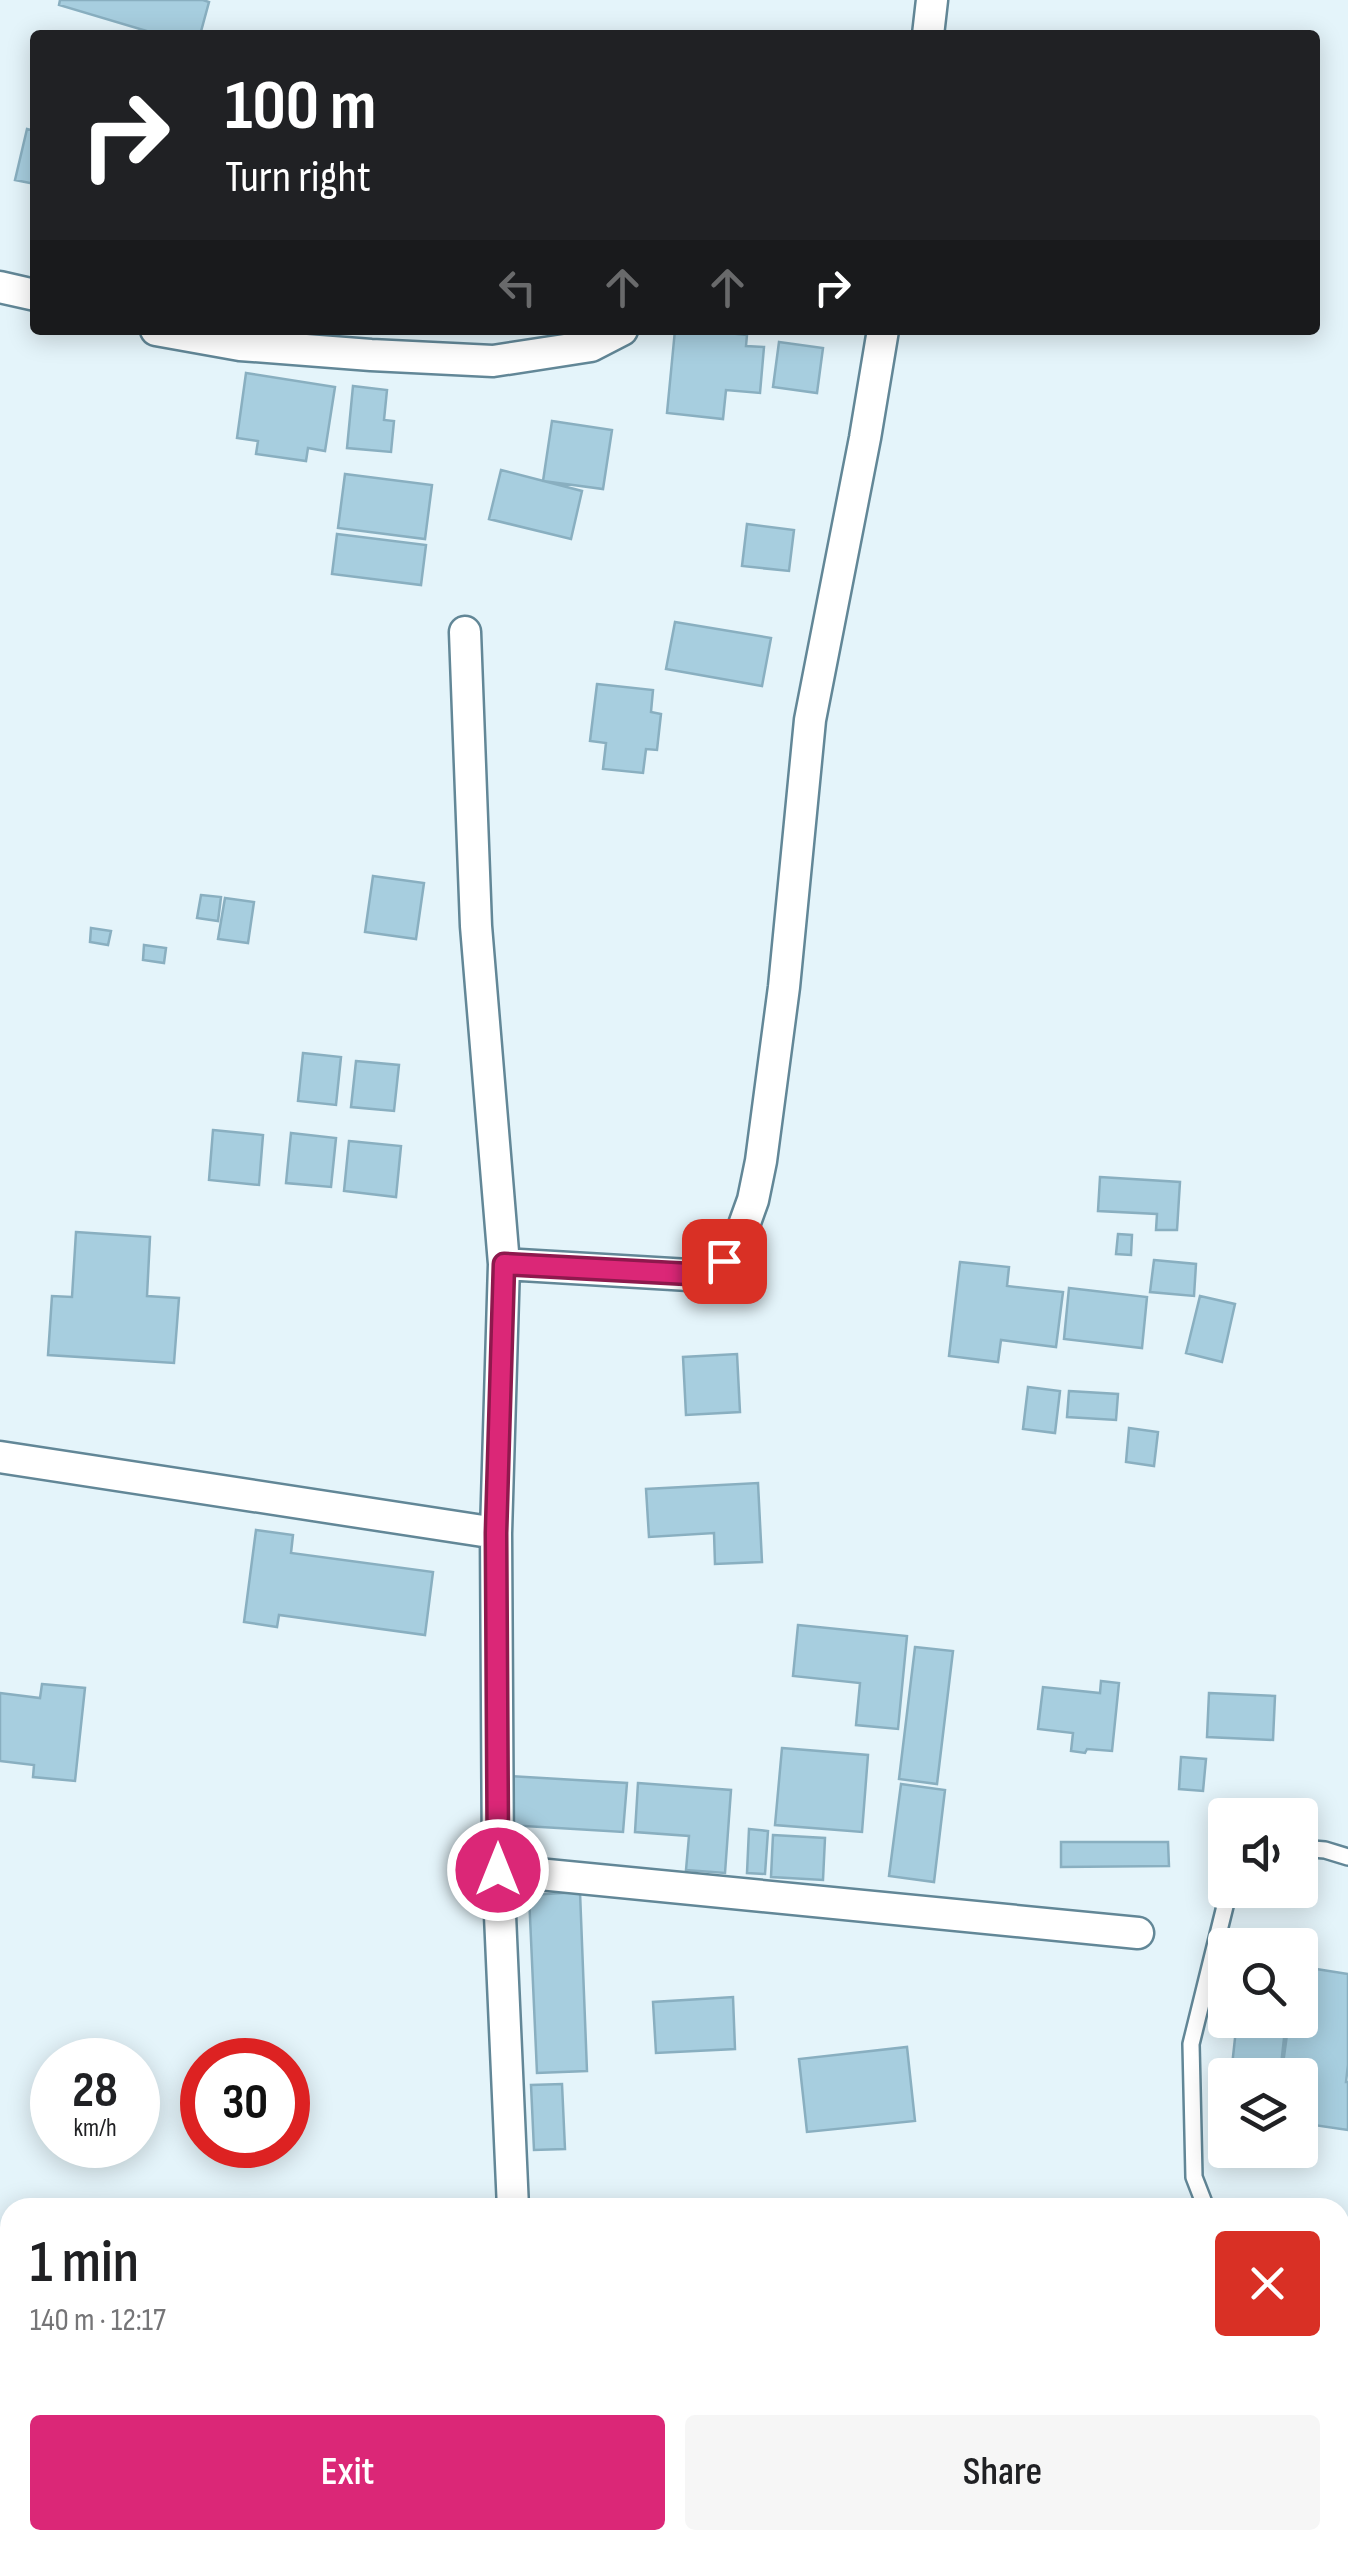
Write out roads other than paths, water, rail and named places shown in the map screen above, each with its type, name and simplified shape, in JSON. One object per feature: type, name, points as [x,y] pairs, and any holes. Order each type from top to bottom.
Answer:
[{"type":"street","points":[[929,30],[932,0]]},
{"type":"street","points":[[0,287],[30,295]]},
{"type":"street","points":[[184,335],[240,345],[492,361],[591,346],[612,335]]},
{"type":"street","points":[[504,1264],[689,1274],[724,1261],[740,1239],[761,1161],[784,987],[810,720],[882,335]]},
{"type":"street","points":[[466,632],[476,926],[504,1264],[496,1533],[498,1870],[514,2198]]},
{"type":"street","points":[[0,1458],[496,1533]]},
{"type":"street","points":[[498,1870],[1138,1933]]},
{"type":"lane","points":[[1318,1849],[1348,1857]]},
{"type":"lane","points":[[1202,2198],[1194,2177],[1191,2044],[1224,1908]]}]
